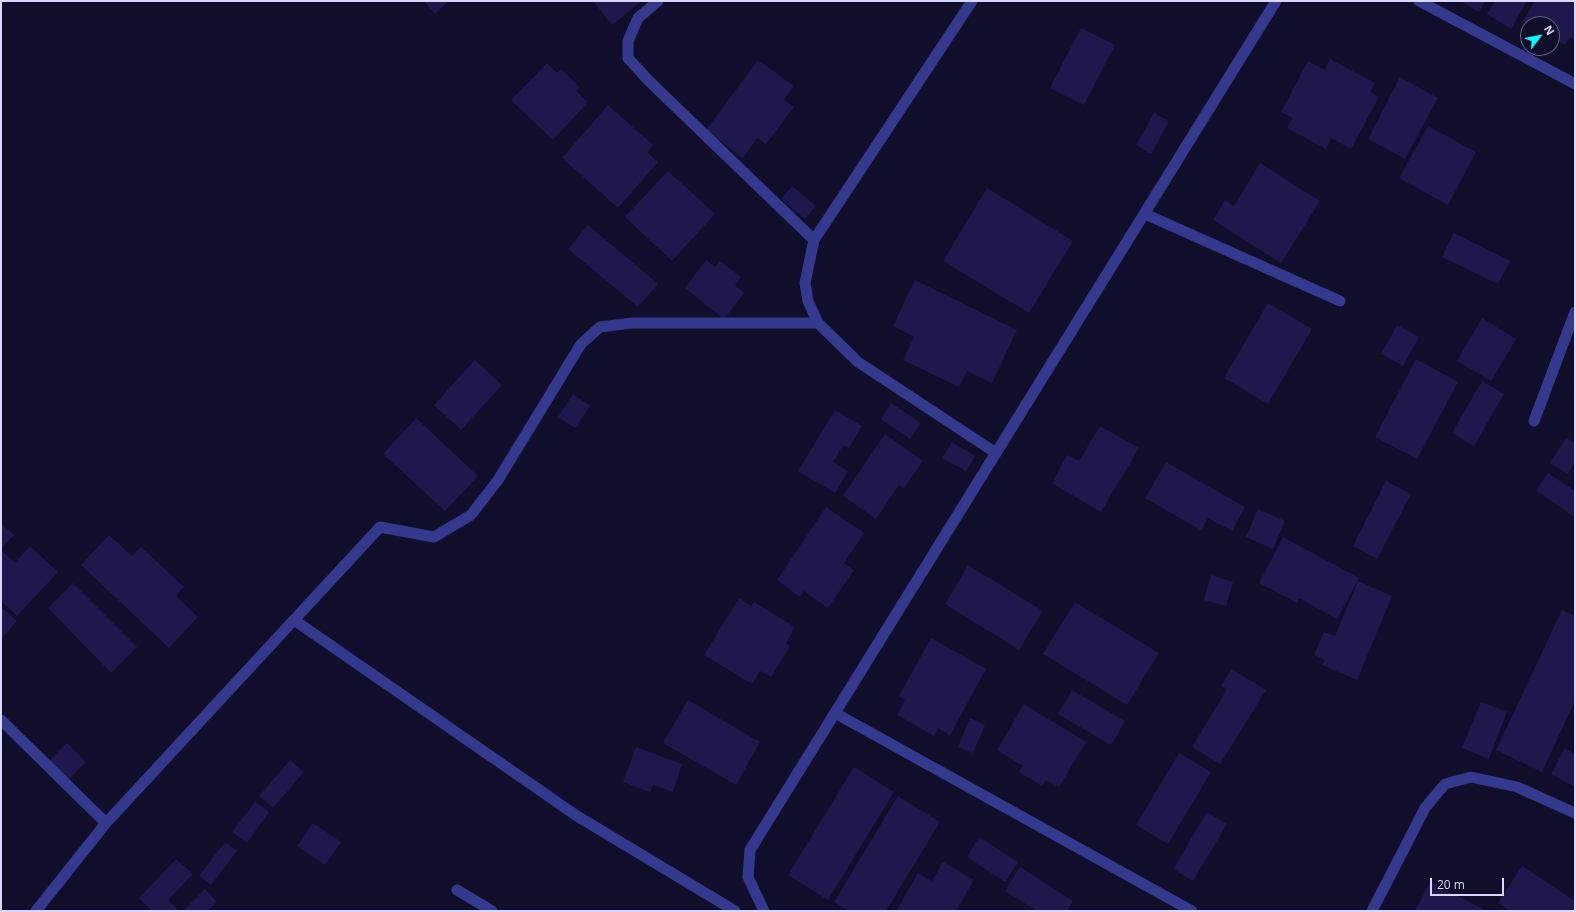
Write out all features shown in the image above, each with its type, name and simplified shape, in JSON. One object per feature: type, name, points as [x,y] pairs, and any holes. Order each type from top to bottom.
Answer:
[{"type":"street","points":[[658,1],[638,18],[628,41],[628,58],[649,81],[814,240]]},
{"type":"street","points":[[972,1],[814,240],[805,283],[808,301],[818,323],[858,362],[996,453]]},
{"type":"street","points":[[764,911],[748,877],[750,850],[1276,1]]},
{"type":"street","points":[[1419,1],[1575,84]]},
{"type":"street","points":[[1144,214],[1340,301]]},
{"type":"street","points":[[1534,421],[1575,312]]},
{"type":"street","points":[[36,911],[106,823],[380,527],[434,536],[471,515],[498,480],[581,344],[600,327],[632,323],[818,323]]},
{"type":"street","points":[[294,620],[577,816],[735,911]]},
{"type":"street","points":[[835,713],[1192,911]]},
{"type":"street","points":[[1,720],[106,823]]},
{"type":"street","points":[[1372,911],[1425,808],[1445,784],[1472,777],[1517,787],[1575,813]]},
{"type":"street","points":[[457,890],[492,911]]},
{"type":"building","points":[[424,1],[449,1],[435,14]]},
{"type":"building","points":[[593,1],[642,1],[612,25]]},
{"type":"building","points":[[1460,1],[1485,1],[1479,12]]},
{"type":"building","points":[[1495,1],[1527,1],[1511,29],[1487,14]]},
{"type":"building","points":[[1535,1],[1575,1],[1575,40],[1570,37],[1565,45],[1560,42],[1560,16],[1526,16]]},
{"type":"building","points":[[1081,28],[1115,45],[1084,105],[1050,88]]},
{"type":"building","points":[[1330,59],[1375,83],[1370,92],[1379,97],[1351,149],[1331,138],[1326,149],[1287,128],[1293,118],[1281,112],[1308,61],[1325,70]]},
{"type":"building","points":[[758,60],[794,86],[784,100],[794,107],[766,144],[757,138],[743,158],[706,130]]},
{"type":"building","points":[[547,63],[557,73],[561,69],[580,87],[576,91],[588,102],[553,140],[511,100]]},
{"type":"building","points":[[1400,77],[1438,98],[1405,159],[1368,139]]},
{"type":"building","points":[[608,105],[653,145],[647,152],[658,162],[618,208],[562,158]]},
{"type":"building","points":[[1154,113],[1169,121],[1151,154],[1136,145]]},
{"type":"building","points":[[1428,126],[1476,152],[1448,205],[1399,178]]},
{"type":"building","points":[[1260,163],[1320,201],[1281,263],[1213,220],[1225,200],[1234,206]]},
{"type":"building","points":[[668,171],[715,214],[672,261],[625,217]]},
{"type":"building","points":[[792,186],[816,206],[805,219],[781,199]]},
{"type":"building","points":[[987,188],[1073,241],[1029,313],[943,261]]},
{"type":"building","points":[[588,225],[658,284],[638,307],[568,249]]},
{"type":"building","points":[[1454,233],[1510,261],[1498,284],[1442,257]]},
{"type":"building","points":[[706,260],[715,267],[720,261],[741,277],[735,285],[744,293],[724,319],[685,288]]},
{"type":"building","points":[[915,280],[1017,330],[992,383],[967,371],[959,387],[903,360],[914,337],[893,326]]},
{"type":"building","points":[[1268,303],[1312,329],[1268,404],[1224,378]]},
{"type":"building","points":[[1482,318],[1516,339],[1491,381],[1457,361]]},
{"type":"building","points":[[1397,325],[1419,337],[1403,366],[1381,354]]},
{"type":"building","points":[[1416,359],[1458,382],[1417,459],[1375,437]]},
{"type":"building","points":[[475,360],[502,385],[461,430],[434,405]]},
{"type":"building","points":[[1482,381],[1504,394],[1474,446],[1452,433]]},
{"type":"building","points":[[573,394],[590,406],[575,428],[558,417]]},
{"type":"building","points":[[891,403],[921,423],[910,439],[881,419]]},
{"type":"building","points":[[835,410],[862,426],[849,448],[843,445],[833,462],[848,471],[835,493],[798,471]]},
{"type":"building","points":[[416,418],[478,476],[445,511],[383,454]]},
{"type":"building","points":[[1100,426],[1139,448],[1101,512],[1052,483],[1067,455],[1079,461]]},
{"type":"building","points":[[885,434],[923,461],[904,488],[899,485],[876,519],[843,496]]},
{"type":"building","points":[[1566,438],[1575,444],[1575,462],[1568,474],[1550,463]]},
{"type":"building","points":[[952,442],[975,456],[966,471],[942,458]]},
{"type":"building","points":[[1166,462],[1245,507],[1232,531],[1208,518],[1201,530],[1145,498]]},
{"type":"building","points":[[1548,473],[1575,491],[1575,513],[1573,516],[1536,490]]},
{"type":"building","points":[[1386,481],[1411,494],[1377,559],[1353,546]]},
{"type":"building","points":[[826,507],[864,533],[844,563],[854,570],[828,608],[804,591],[800,597],[777,580]]},
{"type":"building","points":[[1258,509],[1285,521],[1273,549],[1246,537]]},
{"type":"building","points":[[1,523],[14,535],[1,549]]},
{"type":"building","points":[[109,535],[132,556],[141,547],[184,587],[176,596],[198,617],[169,648],[81,565]]},
{"type":"building","points":[[1283,537],[1359,578],[1337,619],[1299,598],[1297,603],[1259,583]]},
{"type":"building","points":[[30,546],[58,572],[17,616],[1,601],[1,550],[15,563]]},
{"type":"building","points":[[968,565],[1043,611],[1019,650],[945,604]]},
{"type":"building","points":[[1211,575],[1233,582],[1226,606],[1204,600]]},
{"type":"building","points":[[1358,581],[1392,596],[1357,680],[1322,665],[1325,660],[1314,655],[1324,632],[1335,636]]},
{"type":"building","points":[[73,583],[137,647],[111,673],[48,608]]},
{"type":"building","points":[[739,598],[751,606],[754,602],[795,627],[786,643],[790,646],[771,677],[760,671],[752,684],[704,655]]},
{"type":"building","points":[[1075,602],[1159,653],[1127,705],[1043,654]]},
{"type":"building","points":[[1,607],[17,621],[1,639]]},
{"type":"building","points":[[1562,610],[1575,616],[1575,701],[1542,772],[1496,750]]},
{"type":"building","points":[[931,638],[986,669],[950,735],[938,728],[934,736],[897,715],[905,700],[899,696]]},
{"type":"building","points":[[1232,669],[1266,690],[1220,764],[1192,747],[1227,689],[1221,686]]},
{"type":"building","points":[[1072,690],[1125,721],[1111,745],[1058,714]]},
{"type":"building","points":[[688,700],[760,742],[736,785],[663,743]]},
{"type":"building","points":[[1481,702],[1507,712],[1489,759],[1462,748]]},
{"type":"building","points":[[1024,704],[1086,742],[1059,787],[1046,780],[1042,786],[1019,772],[1023,766],[997,750]]},
{"type":"building","points":[[970,718],[985,725],[973,753],[958,747]]},
{"type":"building","points":[[67,743],[86,762],[68,780],[49,761]]},
{"type":"building","points":[[636,747],[682,764],[673,792],[653,785],[650,792],[623,782]]},
{"type":"building","points":[[1565,748],[1575,754],[1575,787],[1551,774]]},
{"type":"building","points":[[1179,753],[1211,772],[1168,844],[1136,825]]},
{"type":"building","points":[[290,760],[304,772],[273,808],[259,796]]},
{"type":"building","points":[[854,767],[894,792],[828,900],[788,875]]},
{"type":"building","points":[[898,796],[940,822],[886,911],[848,911],[834,902]]},
{"type":"building","points":[[255,802],[269,812],[247,843],[232,832]]},
{"type":"building","points":[[1207,812],[1227,824],[1193,881],[1173,869]]},
{"type":"building","points":[[313,823],[341,842],[325,865],[297,846]]},
{"type":"building","points":[[979,837],[1018,862],[1005,882],[967,857]]},
{"type":"building","points":[[225,842],[237,851],[211,885],[199,876]]},
{"type":"building","points":[[176,859],[193,874],[168,900],[179,911],[152,911],[139,898]]},
{"type":"building","points":[[943,862],[974,880],[956,911],[896,911],[918,873],[932,881]]},
{"type":"building","points":[[1522,866],[1575,901],[1575,911],[1510,911],[1498,903]]},
{"type":"building","points":[[1020,867],[1073,901],[1067,911],[1037,911],[1005,891]]},
{"type":"building","points":[[1430,882],[1487,911],[1415,911]]},
{"type":"building","points":[[205,889],[217,902],[207,911],[183,911]]}]
